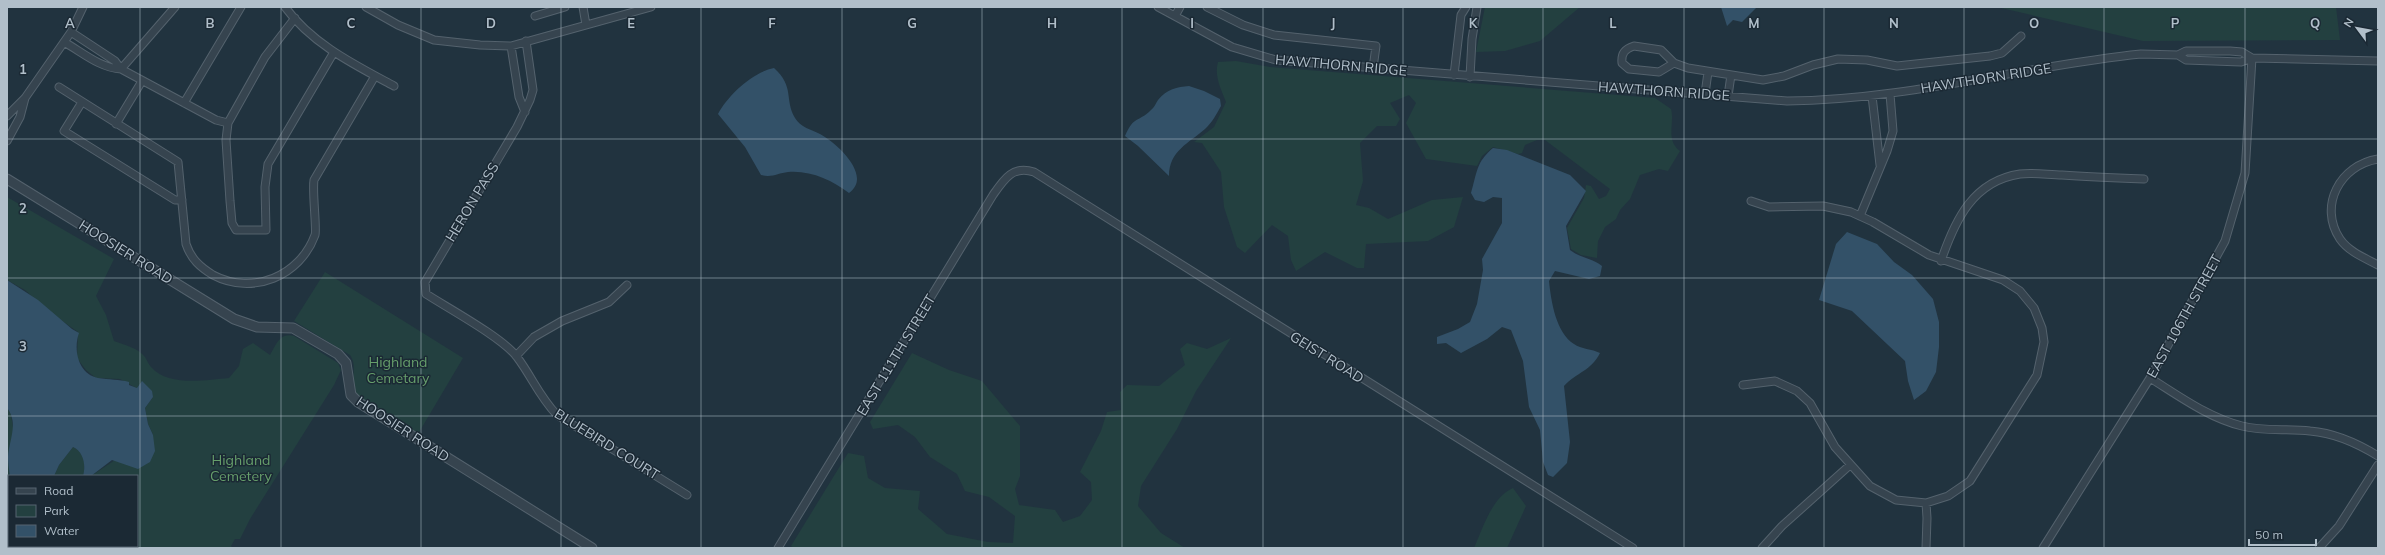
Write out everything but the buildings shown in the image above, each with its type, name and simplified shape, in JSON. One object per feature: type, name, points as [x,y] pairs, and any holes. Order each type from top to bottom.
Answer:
[{"type":"street","points":[[7,116],[25,98],[71,32],[84,7]]},
{"type":"street","points":[[121,69],[175,7]]},
{"type":"street","points":[[184,103],[241,7]]},
{"type":"street","points":[[285,7],[295,18],[334,52],[394,86]]},
{"type":"street","points":[[366,7],[398,25],[434,40],[480,45],[511,46],[651,7]]},
{"type":"street","points":[[535,16],[565,7]]},
{"type":"street","points":[[582,7],[586,25]]},
{"type":"street","name":"HAWTHORN RIDGE","points":[[1158,7],[1232,47],[1254,55],[1303,63],[1787,101],[1819,101],[1890,94],[2114,57],[2142,54],[2178,55],[2186,60],[2241,62],[2252,58],[2378,61]]},
{"type":"street","points":[[1175,16],[1180,7]]},
{"type":"street","points":[[1207,7],[1243,25],[1274,35],[1376,46],[1373,68]]},
{"type":"street","points":[[1454,75],[1461,15],[1466,7]]},
{"type":"street","points":[[1470,76],[1472,39],[1478,7]]},
{"type":"street","points":[[295,18],[265,57],[228,123],[226,140],[232,223],[236,230],[266,230],[265,187],[268,164],[334,52]]},
{"type":"street","points":[[71,32],[115,61],[121,69],[184,103],[228,123]]},
{"type":"street","points":[[1674,63],[1659,72],[1629,70],[1622,63],[1622,57],[1626,50],[1634,46],[1658,48],[1679,66],[1763,80],[1773,79],[1838,59],[1867,60],[1897,66],[1967,59],[2002,53],[2020,36]]},
{"type":"street","name":"HERON PASS","points":[[426,294],[425,282],[524,112],[533,90],[526,41]]},
{"type":"street","points":[[64,42],[110,68],[121,69]]},
{"type":"street","points":[[511,46],[519,98],[524,112]]},
{"type":"street","name":"EAST 106TH STREET","points":[[2043,548],[2150,378],[2215,262],[2235,213],[2245,173],[2248,150],[2252,58]]},
{"type":"street","points":[[1705,94],[1708,72]]},
{"type":"street","points":[[1728,96],[1731,74]]},
{"type":"street","points":[[59,87],[178,162],[186,244],[190,254],[197,263],[210,273],[224,280],[247,284],[273,280],[288,271],[303,255],[316,232],[312,194],[314,180],[375,76]]},
{"type":"street","points":[[116,124],[142,81]]},
{"type":"street","points":[[1860,216],[1893,131],[1890,94]]},
{"type":"street","points":[[1872,96],[1880,148],[1880,167]]},
{"type":"street","points":[[7,141],[20,118],[25,98]]},
{"type":"street","points":[[82,102],[64,131],[175,200],[182,200]]},
{"type":"street","points":[[2378,159],[2359,164],[2343,177],[2335,192],[2331,211],[2332,220],[2341,240],[2357,254],[2378,265]]},
{"type":"street","name":"EAST 111TH STREET","points":[[778,548],[993,195],[1009,174],[1021,169]]},
{"type":"street","name":"GEIST ROAD","points":[[1021,169],[1034,172],[1633,548]]},
{"type":"street","points":[[1941,261],[1955,224],[1964,208],[1987,186],[2002,178],[2029,174],[2144,179]]},
{"type":"street","name":"HOOSIER ROAD","points":[[7,178],[234,319],[257,327],[293,328],[338,354],[346,363],[351,395],[358,402],[592,548]]},
{"type":"street","points":[[1743,385],[1775,381],[1797,391],[1810,403],[1829,440],[1870,486],[1886,496],[1907,502],[1926,503],[1948,496],[1970,481],[2037,375],[2044,342],[2042,328],[2034,308],[2020,291],[2004,280],[1941,261],[1916,250],[1860,216],[1823,206],[1768,207],[1751,201]]},
{"type":"street","points":[[516,356],[534,337],[562,321],[609,302],[627,285]]},
{"type":"street","name":"BLUEBIRD COURT","points":[[426,294],[495,339],[516,356],[542,399],[557,415],[687,495]]},
{"type":"street","points":[[2150,378],[2199,408],[2229,422],[2253,429],[2324,433],[2352,441],[2378,456]]},
{"type":"street","points":[[1762,548],[1782,526],[1850,465]]},
{"type":"street","points":[[2319,548],[2339,526],[2378,465]]},
{"type":"street","points":[[1926,503],[1926,548]]},
{"type":"green space","points":[[1485,7],[1580,7],[1540,41],[1505,51],[1476,52]]},
{"type":"green space","points":[[1997,7],[2336,7],[2340,40],[2143,41]]},
{"type":"green space","points":[[1236,61],[1270,67],[1655,98],[1671,109],[1671,131],[1673,142],[1675,147],[1680,151],[1668,171],[1659,169],[1640,175],[1630,199],[1620,210],[1616,219],[1605,227],[1598,241],[1597,258],[1581,255],[1571,249],[1567,228],[1584,198],[1586,185],[1591,186],[1599,199],[1606,196],[1610,189],[1545,140],[1537,140],[1525,145],[1522,153],[1518,154],[1493,147],[1482,156],[1477,166],[1426,159],[1406,123],[1416,103],[1409,95],[1390,103],[1400,119],[1396,126],[1377,126],[1360,143],[1363,181],[1356,205],[1369,208],[1388,219],[1432,200],[1463,197],[1454,227],[1428,241],[1366,244],[1364,268],[1357,268],[1325,252],[1296,271],[1291,260],[1288,236],[1272,225],[1245,253],[1237,247],[1224,207],[1221,172],[1202,143],[1194,142],[1214,127],[1226,102],[1217,77],[1218,62]]},
{"type":"green space","name":"Highland Cemetery","points":[[7,197],[114,259],[96,296],[106,315],[114,341],[139,351],[145,357],[150,366],[158,373],[177,380],[188,381],[229,378],[239,366],[243,349],[253,343],[270,355],[279,340],[289,335],[294,336],[338,363],[341,370],[334,385],[250,519],[240,539],[235,539],[231,546],[233,548],[64,547],[138,547],[138,475],[93,475],[153,435],[148,424],[145,408],[153,397],[120,379],[96,378],[86,370],[77,358],[78,332],[48,311],[25,290],[7,280]]},
{"type":"green space","name":"Highland Cemetary","points":[[325,272],[463,358],[418,434],[357,396],[353,386],[354,365],[350,355],[294,321]]},
{"type":"green space","points":[[1231,338],[1196,391],[1177,429],[1141,486],[1138,506],[1161,533],[1185,548],[794,548],[791,546],[848,453],[864,456],[868,478],[885,488],[920,491],[918,509],[947,534],[988,542],[1013,543],[1015,516],[989,497],[965,491],[957,474],[930,457],[915,437],[898,425],[873,429],[870,422],[912,353],[949,370],[982,381],[1020,426],[1020,476],[1015,489],[1019,505],[1055,510],[1063,522],[1080,516],[1092,500],[1091,482],[1080,472],[1101,431],[1107,412],[1121,410],[1120,392],[1127,385],[1159,386],[1185,365],[1180,349],[1187,343],[1207,349]]},
{"type":"green space","points":[[7,408],[11,414],[14,435],[10,475],[8,475],[7,503]]},
{"type":"green space","points":[[73,447],[80,452],[84,460],[85,468],[83,475],[54,475],[59,465]]},
{"type":"green space","points":[[1513,488],[1526,506],[1507,548],[1474,548],[1489,514],[1499,498]]},
{"type":"water","points":[[1721,7],[1757,7],[1742,22],[1733,20],[1727,26]]},
{"type":"water","points":[[774,68],[785,81],[790,105],[797,121],[803,126],[827,138],[850,160],[855,169],[857,178],[855,186],[849,193],[828,180],[812,174],[788,172],[772,176],[761,175],[745,147],[718,114],[728,99],[742,85],[758,74]]},
{"type":"water","points":[[1189,86],[1220,99],[1221,106],[1208,127],[1181,148],[1176,154],[1172,160],[1169,176],[1138,146],[1125,136],[1131,125],[1147,114],[1154,107],[1161,96],[1176,88]]},
{"type":"water","points":[[1493,148],[1507,150],[1570,175],[1586,191],[1566,226],[1570,250],[1602,266],[1600,276],[1589,279],[1555,271],[1549,281],[1553,307],[1563,332],[1568,339],[1577,346],[1600,353],[1588,368],[1564,386],[1570,442],[1567,463],[1553,477],[1548,475],[1543,462],[1540,430],[1529,407],[1523,361],[1511,330],[1502,327],[1487,339],[1461,353],[1446,343],[1437,344],[1437,337],[1458,329],[1470,322],[1477,304],[1483,270],[1482,259],[1502,223],[1502,198],[1493,197],[1484,202],[1475,200],[1471,193],[1480,163],[1487,153]]},
{"type":"water","points":[[1847,232],[1877,244],[1894,262],[1912,275],[1933,299],[1939,322],[1939,347],[1936,372],[1926,391],[1914,400],[1908,381],[1905,361],[1852,311],[1819,300],[1836,244]]},
{"type":"water","points":[[7,280],[38,300],[72,329],[79,333],[77,339],[77,353],[82,366],[91,376],[129,382],[129,385],[137,388],[142,381],[152,391],[153,397],[145,408],[148,424],[153,435],[155,451],[150,462],[138,469],[112,460],[92,475],[83,475],[84,464],[82,456],[77,449],[73,447],[59,465],[54,475],[10,475],[8,457],[13,426],[11,414],[7,408]]}]
